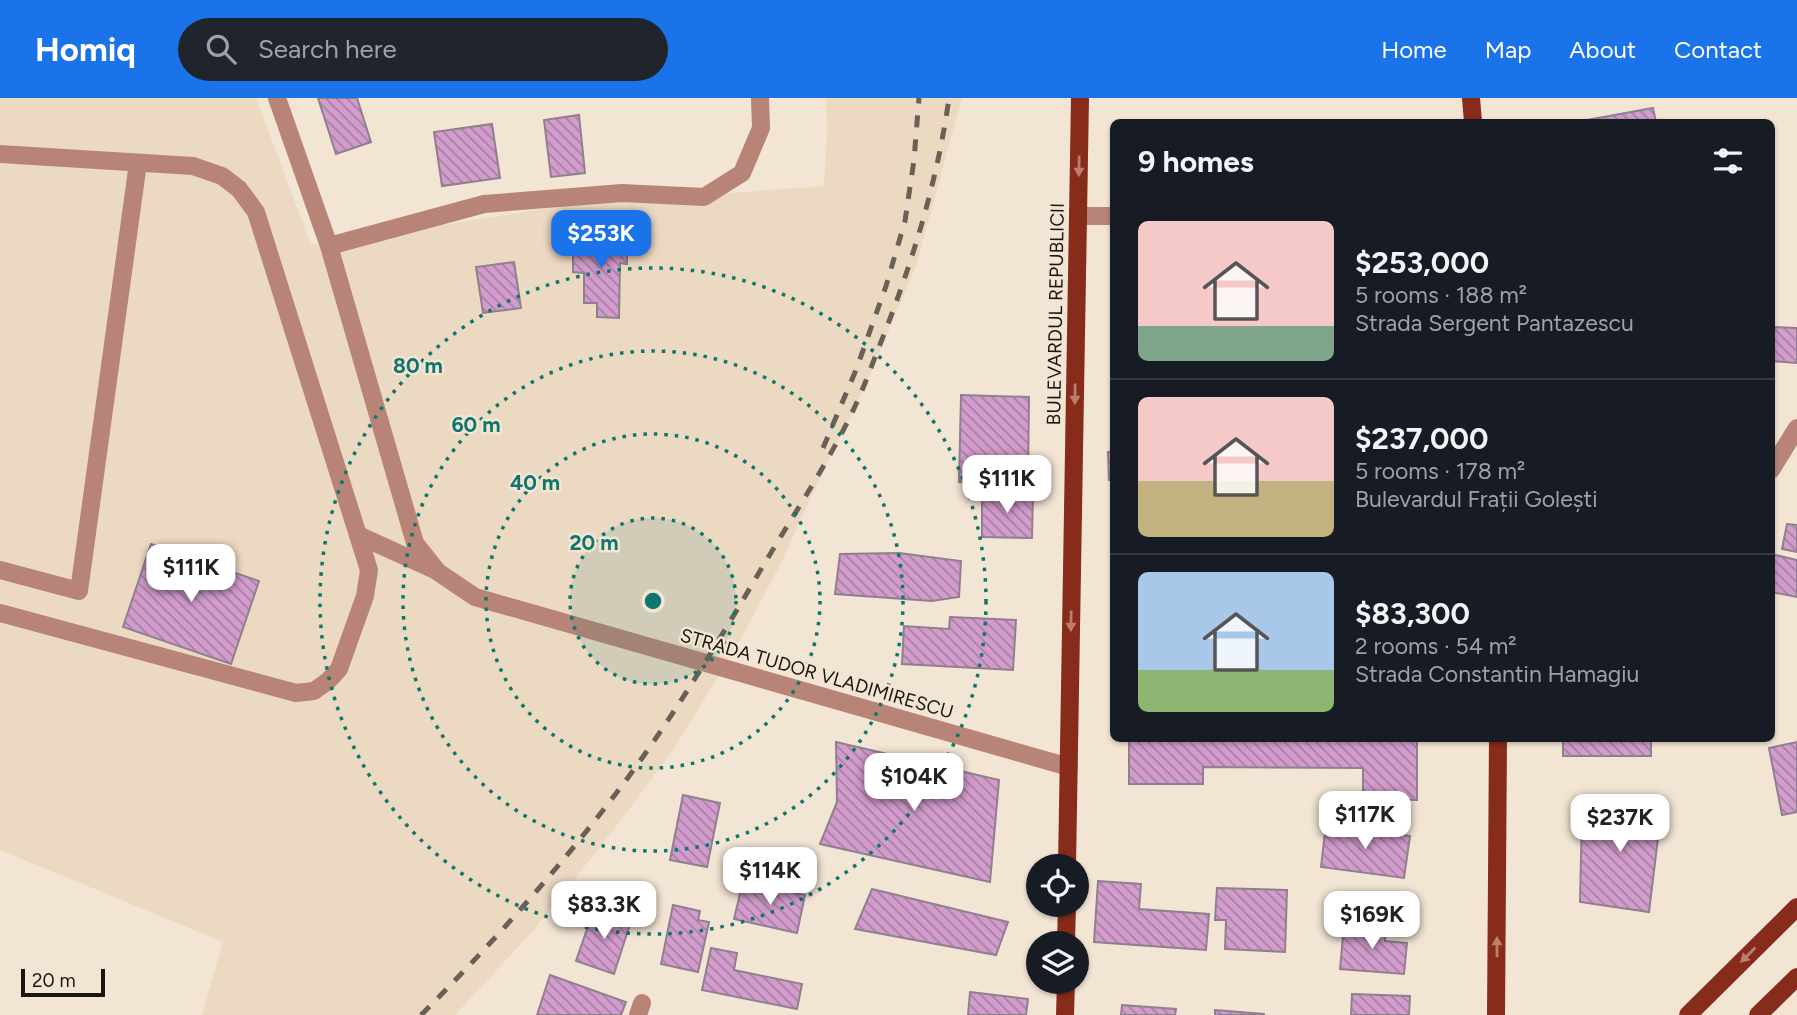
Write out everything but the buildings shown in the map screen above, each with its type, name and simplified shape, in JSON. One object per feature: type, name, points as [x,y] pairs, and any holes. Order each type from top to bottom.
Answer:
[{"type":"main road","name":"BULEVARDUL REPUBLICII","points":[[1068,854],[1080,98]]},
{"type":"main road","points":[[1471,98],[1473,119]]},
{"type":"main road","points":[[1497,1015],[1498,742]]},
{"type":"main road","points":[[1688,1015],[1797,907]]},
{"type":"main road","points":[[1758,1015],[1797,977]]},
{"type":"main road","points":[[1065,1015],[1066,994]]},
{"type":"street","name":"STRADA TUDOR VLADIMIRESCU","points":[[277,98],[329,246],[415,543],[438,572],[475,597],[1069,767]]},
{"type":"street","points":[[329,246],[484,204],[622,193],[704,197],[742,173],[761,128],[760,98]]},
{"type":"street","points":[[0,153],[193,166],[222,176],[239,188],[256,212],[369,570],[365,596],[339,669],[314,691],[296,693],[0,612]]},
{"type":"street","points":[[0,570],[79,591],[138,163]]},
{"type":"street","points":[[1079,216],[1110,216]]},
{"type":"street","points":[[1775,464],[1797,428]]},
{"type":"street","points":[[358,534],[438,572]]},
{"type":"shaded area","points":[[0,98],[256,98],[311,245],[569,205],[824,186],[826,98],[962,98],[917,263],[865,387],[782,561],[743,635],[674,749],[615,828],[533,931],[455,1015],[202,1015],[223,942],[0,850]]},
{"type":"railway","points":[[823,448],[856,370],[886,286],[905,221],[919,98]]},
{"type":"railway","points":[[421,1015],[538,889],[626,780],[688,690],[824,465],[860,395],[902,286],[922,225],[938,162],[949,98]]}]
